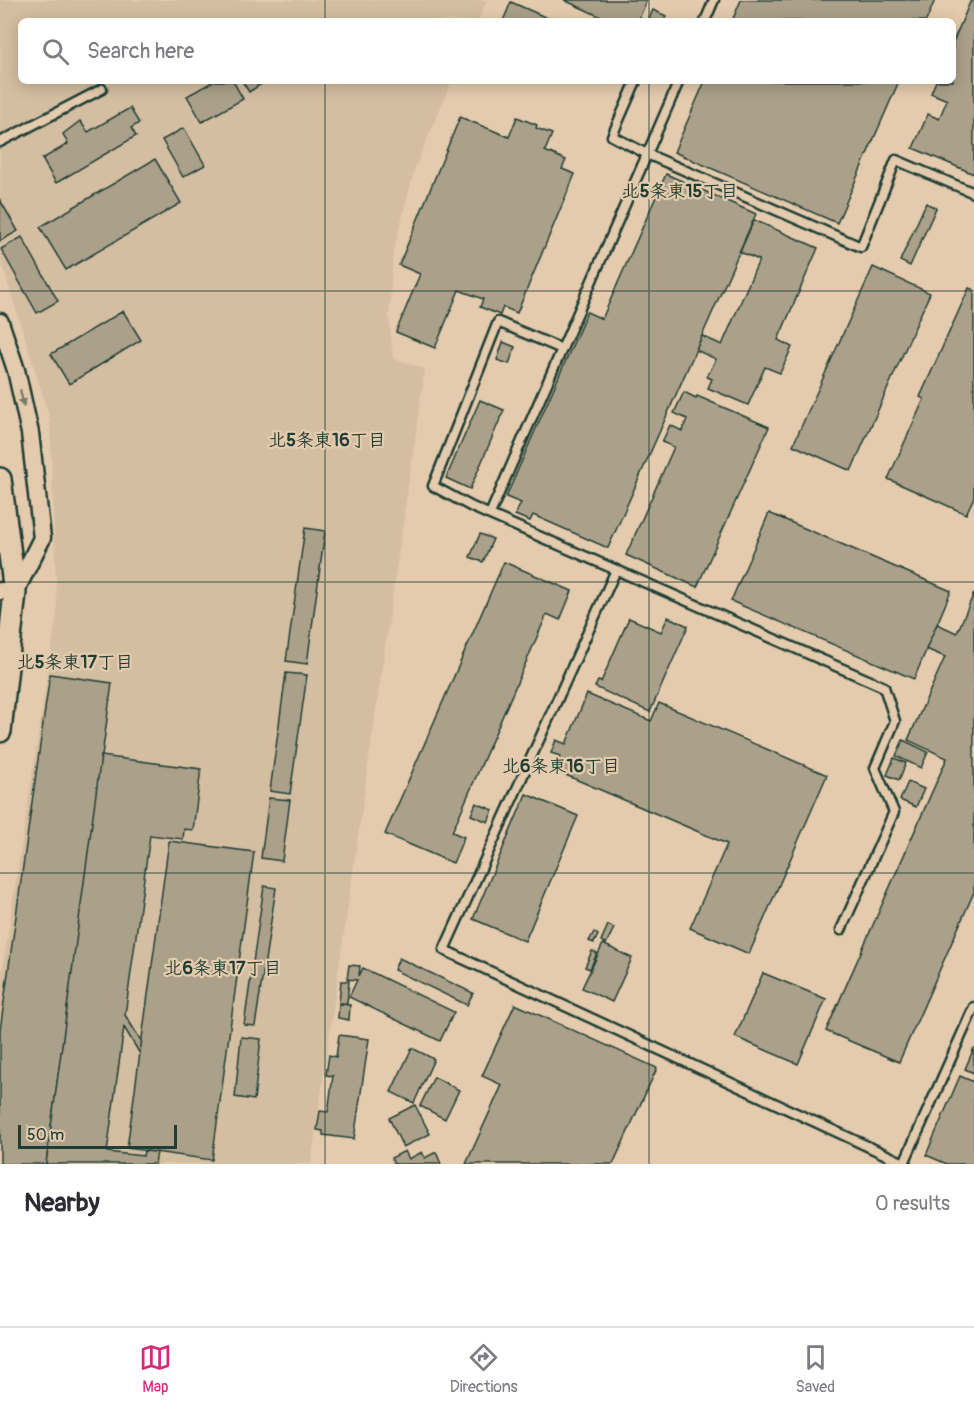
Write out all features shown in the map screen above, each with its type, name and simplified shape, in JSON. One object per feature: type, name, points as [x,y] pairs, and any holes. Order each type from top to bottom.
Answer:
[{"type":"street","points":[[0,322],[16,370],[30,433],[42,538],[8,591]]},
{"type":"street","points":[[0,479],[8,591],[0,731]]},
{"type":"street","points":[[0,563],[8,591]]},
{"type":"lane","points":[[706,18],[714,0]]},
{"type":"lane","points":[[635,84],[612,136],[646,154],[861,248],[896,160],[974,193]]},
{"type":"lane","points":[[490,514],[678,84]]},
{"type":"lane","points":[[0,142],[102,89]]},
{"type":"lane","points":[[562,348],[498,322],[433,486],[490,514],[884,687],[895,721],[875,768],[894,812],[841,930]]},
{"type":"lane","points":[[616,570],[444,950],[905,1164],[974,1007]]},
{"type":"shaded area","points":[[0,0],[487,0],[479,18],[18,18],[18,84],[451,84],[415,168],[393,253],[389,317],[393,358],[425,369],[311,1164],[0,1164],[0,986],[57,612],[50,419],[0,258]]},
{"type":"building","points":[[564,0],[647,0],[639,18],[603,18]]},
{"type":"building","points":[[741,0],[935,0],[927,18],[733,18]]},
{"type":"building","points":[[971,0],[974,0],[974,174],[913,148],[928,114],[939,119],[947,100],[931,93],[935,84],[956,84],[956,35]]},
{"type":"building","points":[[511,2],[547,18],[504,18]]},
{"type":"building","points":[[653,10],[666,16],[665,18],[649,18]]},
{"type":"building","points":[[209,84],[235,84],[243,99],[202,122],[187,96]]},
{"type":"building","points":[[244,84],[261,84],[249,92]]},
{"type":"building","points":[[704,84],[898,84],[837,223],[674,152]]},
{"type":"building","points":[[130,108],[139,123],[131,128],[136,136],[56,183],[42,159],[68,144],[63,134],[80,121],[88,132]]},
{"type":"building","points":[[460,117],[509,137],[517,117],[537,125],[536,128],[552,134],[545,151],[566,160],[562,169],[575,174],[517,313],[503,307],[500,315],[480,307],[483,299],[459,290],[435,348],[396,332],[420,274],[399,265]]},
{"type":"building","points":[[184,128],[205,165],[183,177],[162,140]]},
{"type":"building","points":[[155,159],[181,203],[66,270],[40,227]]},
{"type":"building","points":[[666,174],[756,214],[608,548],[533,515],[530,521],[515,515],[521,503],[506,497],[587,312],[602,319]]},
{"type":"building","points":[[0,200],[18,231],[0,241]]},
{"type":"building","points":[[926,203],[936,208],[910,266],[900,261]]},
{"type":"building","points":[[754,220],[818,248],[778,340],[792,347],[780,373],[765,367],[748,405],[708,388],[712,379],[707,377],[716,359],[696,350],[702,336],[722,345],[759,260],[740,252]]},
{"type":"building","points":[[22,237],[58,301],[37,313],[1,249]]},
{"type":"building","points":[[873,267],[930,293],[851,471],[793,445]]},
{"type":"building","points":[[969,288],[974,290],[974,497],[966,514],[888,479],[924,399],[920,397]]},
{"type":"building","points":[[123,311],[141,340],[69,384],[51,354]]},
{"type":"building","points":[[503,342],[515,347],[509,364],[497,360]]},
{"type":"building","points":[[684,392],[769,427],[697,587],[626,555],[674,447],[662,442],[670,425],[682,431],[687,419],[674,413]]},
{"type":"building","points":[[480,400],[504,410],[470,489],[446,478]]},
{"type":"building","points":[[769,513],[951,591],[914,679],[731,601]]},
{"type":"building","points":[[305,528],[325,531],[307,664],[286,661]]},
{"type":"building","points":[[480,534],[493,539],[483,562],[470,557]]},
{"type":"building","points":[[504,562],[572,591],[560,620],[547,614],[452,832],[464,837],[453,863],[385,834]]},
{"type":"building","points":[[974,593],[974,892],[899,1062],[826,1031],[947,758],[908,740],[945,657],[926,649],[937,624],[957,633]]},
{"type":"building","points":[[668,617],[688,626],[650,712],[595,687],[598,681],[601,682],[629,618],[661,632]]},
{"type":"building","points":[[286,673],[307,675],[290,794],[270,791]]},
{"type":"building","points":[[50,674],[112,683],[46,1164],[0,1164],[0,1030]]},
{"type":"building","points":[[587,694],[651,721],[659,703],[827,775],[749,954],[690,928],[727,844],[554,770],[560,756],[551,753],[556,740],[566,744]]},
{"type":"building","points":[[903,740],[928,752],[921,768],[896,756]]},
{"type":"building","points":[[101,756],[201,769],[193,830],[184,829],[183,839],[150,835],[125,1015],[142,1042],[140,1054],[124,1027],[107,1152],[143,1156],[144,1151],[157,1152],[155,1164],[46,1164]]},
{"type":"building","points":[[894,758],[906,763],[899,780],[887,775]]},
{"type":"building","points":[[908,782],[924,789],[916,807],[900,800]]},
{"type":"building","points":[[526,794],[578,816],[525,941],[473,919]]},
{"type":"building","points":[[269,798],[290,800],[282,861],[261,858]]},
{"type":"building","points":[[476,803],[493,810],[488,822],[471,815]]},
{"type":"building","points":[[169,841],[254,852],[212,1160],[127,1148]]},
{"type":"building","points":[[264,886],[276,888],[255,1026],[244,1025]]},
{"type":"building","points":[[608,925],[614,928],[606,944],[601,941]]},
{"type":"building","points":[[594,932],[598,935],[594,943],[589,941]]},
{"type":"building","points":[[603,944],[632,958],[612,1002],[582,988]]},
{"type":"building","points":[[592,951],[597,953],[590,969],[585,967]]},
{"type":"building","points":[[399,958],[473,993],[467,1005],[394,970]]},
{"type":"building","points":[[349,965],[360,966],[359,976],[363,968],[454,1012],[440,1041],[349,997],[357,980],[347,979]]},
{"type":"building","points":[[763,973],[826,999],[798,1064],[735,1037]]},
{"type":"building","points":[[341,981],[349,981],[347,1003],[339,1003]]},
{"type":"building","points":[[339,1004],[350,1005],[349,1020],[338,1018]]},
{"type":"building","points":[[515,1004],[657,1068],[613,1164],[466,1164],[502,1085],[482,1076]]},
{"type":"building","points":[[339,1035],[369,1039],[354,1139],[323,1135],[323,1131],[317,1130],[320,1111],[328,1112],[333,1076],[326,1075],[329,1055],[336,1057]]},
{"type":"building","points":[[241,1037],[261,1039],[254,1100],[235,1097]]},
{"type":"building","points":[[412,1048],[434,1059],[414,1103],[391,1092]]},
{"type":"building","points":[[974,1048],[974,1073],[965,1069]]},
{"type":"building","points":[[960,1076],[974,1082],[974,1164],[947,1164],[926,1155]]},
{"type":"building","points":[[434,1077],[459,1090],[445,1119],[420,1106]]},
{"type":"building","points":[[415,1105],[430,1134],[403,1147],[389,1118]]},
{"type":"building","points":[[405,1151],[409,1159],[422,1152],[425,1158],[436,1152],[441,1164],[394,1164],[391,1158]]},
{"type":"district","name":"北5条東15丁目","points":[[680,191]]},
{"type":"district","name":"北5条東16丁目","points":[[327,440]]},
{"type":"district","name":"北5条東17丁目","points":[[75,662]]},
{"type":"district","name":"北6条東16丁目","points":[[561,766]]},
{"type":"district","name":"北6条東17丁目","points":[[223,968]]}]
